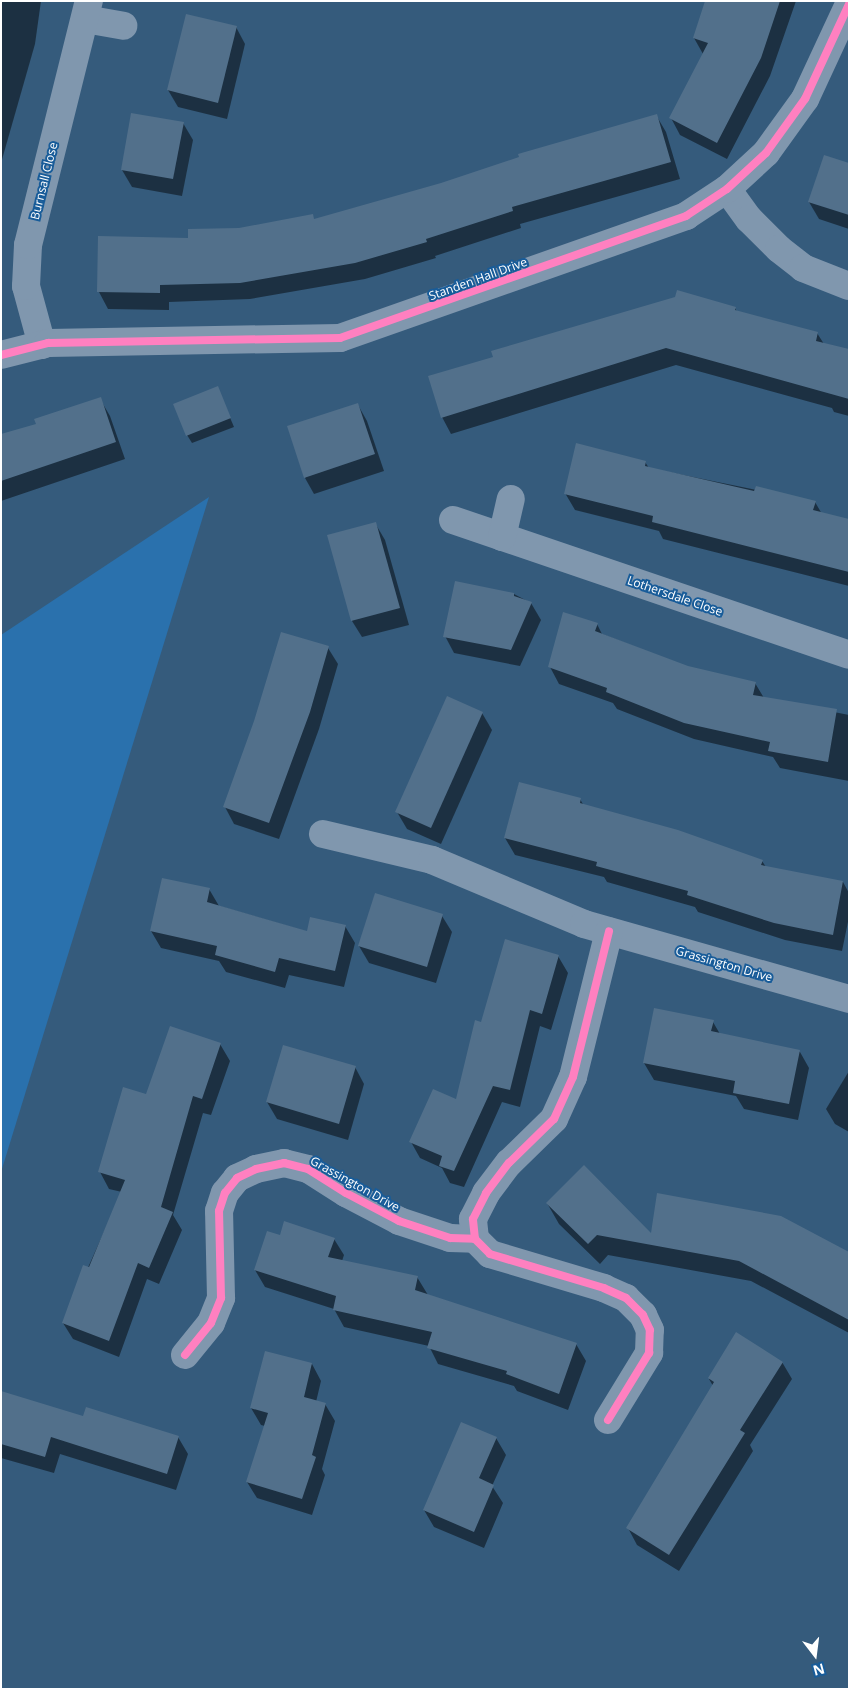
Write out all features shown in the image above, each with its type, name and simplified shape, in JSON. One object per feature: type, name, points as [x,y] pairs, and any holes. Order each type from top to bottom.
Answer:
[{"type":"street","name":"Standen Hall Drive","points":[[1,355],[42,345],[340,338],[686,216],[727,189],[766,154],[805,99],[849,4]]},
{"type":"street","name":"Burnsall Close","points":[[42,345],[26,286],[28,245],[87,10],[123,26]]},
{"type":"street","points":[[727,189],[749,219],[779,249],[803,268],[849,286]]},
{"type":"street","points":[[502,537],[511,499]]},
{"type":"street","name":"Lothersdale Close","points":[[453,520],[849,655]]},
{"type":"street","name":"Grassington Drive","points":[[324,834],[432,860],[584,924],[846,995]]},
{"type":"street","points":[[608,931],[573,1077],[554,1119],[509,1163],[486,1193],[473,1219],[475,1239],[490,1254],[604,1288],[626,1298],[643,1314],[650,1330],[649,1353],[608,1420]]},
{"type":"street","name":"Grassington Drive","points":[[185,1355],[211,1323],[221,1298],[219,1211],[224,1192],[237,1178],[256,1169],[284,1163],[308,1169],[346,1194],[399,1221],[450,1238],[475,1239]]},
{"type":"shaded area","points":[[209,497],[1,1172],[1,635]]},
{"type":"building","points":[[705,1],[780,1],[761,58],[717,143],[669,118],[708,43],[693,38]]},
{"type":"building","points":[[186,14],[237,26],[218,103],[167,90]]},
{"type":"building","points":[[131,113],[184,122],[173,179],[121,170]]},
{"type":"building","points":[[657,114],[671,162],[512,207],[513,211],[426,239],[427,242],[355,263],[240,283],[160,285],[160,293],[97,292],[98,236],[188,238],[188,229],[239,228],[313,214],[314,219],[441,183],[519,157],[518,154]]},
{"type":"building","points":[[824,155],[849,163],[849,215],[808,202]]},
{"type":"building","points":[[677,290],[736,307],[735,310],[818,332],[816,341],[849,349],[849,399],[666,348],[441,418],[428,376],[493,357],[491,351],[675,297]]},
{"type":"building","points":[[218,386],[231,418],[186,436],[173,404]]},
{"type":"building","points":[[101,397],[116,442],[1,481],[1,434],[36,424],[34,419]]},
{"type":"building","points":[[358,403],[375,454],[304,478],[287,426]]},
{"type":"building","points":[[576,443],[646,461],[645,466],[754,491],[756,486],[816,501],[813,510],[849,519],[849,572],[652,522],[653,516],[564,494]]},
{"type":"building","points":[[376,522],[400,608],[351,621],[327,535]]},
{"type":"building","points":[[455,581],[514,593],[514,596],[532,602],[511,650],[443,637]]},
{"type":"building","points":[[563,612],[598,623],[595,631],[688,666],[756,682],[753,695],[837,709],[828,762],[768,751],[770,742],[684,723],[606,692],[607,688],[548,667]]},
{"type":"building","points":[[281,632],[329,646],[310,712],[269,823],[223,807],[254,721]]},
{"type":"building","points":[[447,696],[483,712],[431,828],[395,812]]},
{"type":"building","points":[[519,782],[581,798],[580,803],[678,830],[763,860],[761,865],[843,881],[833,935],[774,923],[687,895],[688,891],[596,866],[597,862],[504,838]]},
{"type":"building","points":[[162,878],[210,888],[207,902],[307,931],[310,917],[346,925],[335,971],[279,958],[275,972],[215,955],[217,946],[150,931]]},
{"type":"building","points":[[375,893],[443,914],[427,967],[358,946]]},
{"type":"building","points":[[505,939],[559,955],[542,1014],[530,1010],[510,1090],[493,1086],[454,1171],[439,1166],[442,1156],[409,1142],[433,1089],[456,1099],[475,1020],[481,1022]]},
{"type":"building","points":[[654,1008],[714,1020],[711,1031],[800,1050],[789,1104],[733,1093],[735,1081],[643,1063]]},
{"type":"building","points":[[170,1026],[221,1043],[202,1099],[193,1096],[161,1207],[173,1212],[149,1268],[138,1263],[109,1341],[62,1323],[83,1265],[89,1267],[125,1180],[98,1172],[123,1087],[146,1094]]},
{"type":"building","points":[[283,1045],[356,1066],[339,1124],[266,1102]]},
{"type":"building","points":[[584,1165],[651,1233],[657,1193],[781,1216],[849,1252],[849,1320],[739,1261],[597,1235],[588,1244],[546,1203]]},
{"type":"building","points":[[284,1221],[335,1238],[328,1257],[418,1276],[415,1290],[577,1343],[559,1394],[506,1374],[507,1371],[427,1348],[432,1332],[333,1310],[336,1296],[254,1270],[267,1231],[280,1235]]},
{"type":"building","points":[[736,1332],[783,1362],[740,1430],[745,1433],[669,1555],[626,1528],[714,1382],[708,1378]]},
{"type":"building","points":[[265,1351],[312,1363],[304,1397],[326,1403],[312,1455],[316,1457],[302,1499],[246,1482],[268,1413],[250,1408]]},
{"type":"building","points":[[1,1391],[83,1416],[86,1407],[179,1436],[167,1474],[51,1437],[45,1457],[1,1444]]},
{"type":"building","points":[[461,1422],[497,1437],[479,1478],[494,1485],[474,1532],[423,1510]]},
{"type":"cycle path","points":[[1,355],[48,343],[340,338],[686,216],[727,189],[766,153],[805,99],[849,4]]},
{"type":"cycle path","points":[[608,1420],[649,1353],[650,1330],[643,1315],[626,1298],[604,1288],[490,1254],[475,1239],[473,1219],[486,1193],[509,1163],[554,1119],[573,1077],[609,931]]},
{"type":"cycle path","points":[[185,1355],[211,1323],[221,1298],[219,1211],[225,1193],[237,1178],[256,1169],[284,1163],[308,1169],[346,1193],[399,1221],[450,1238],[475,1239]]}]
